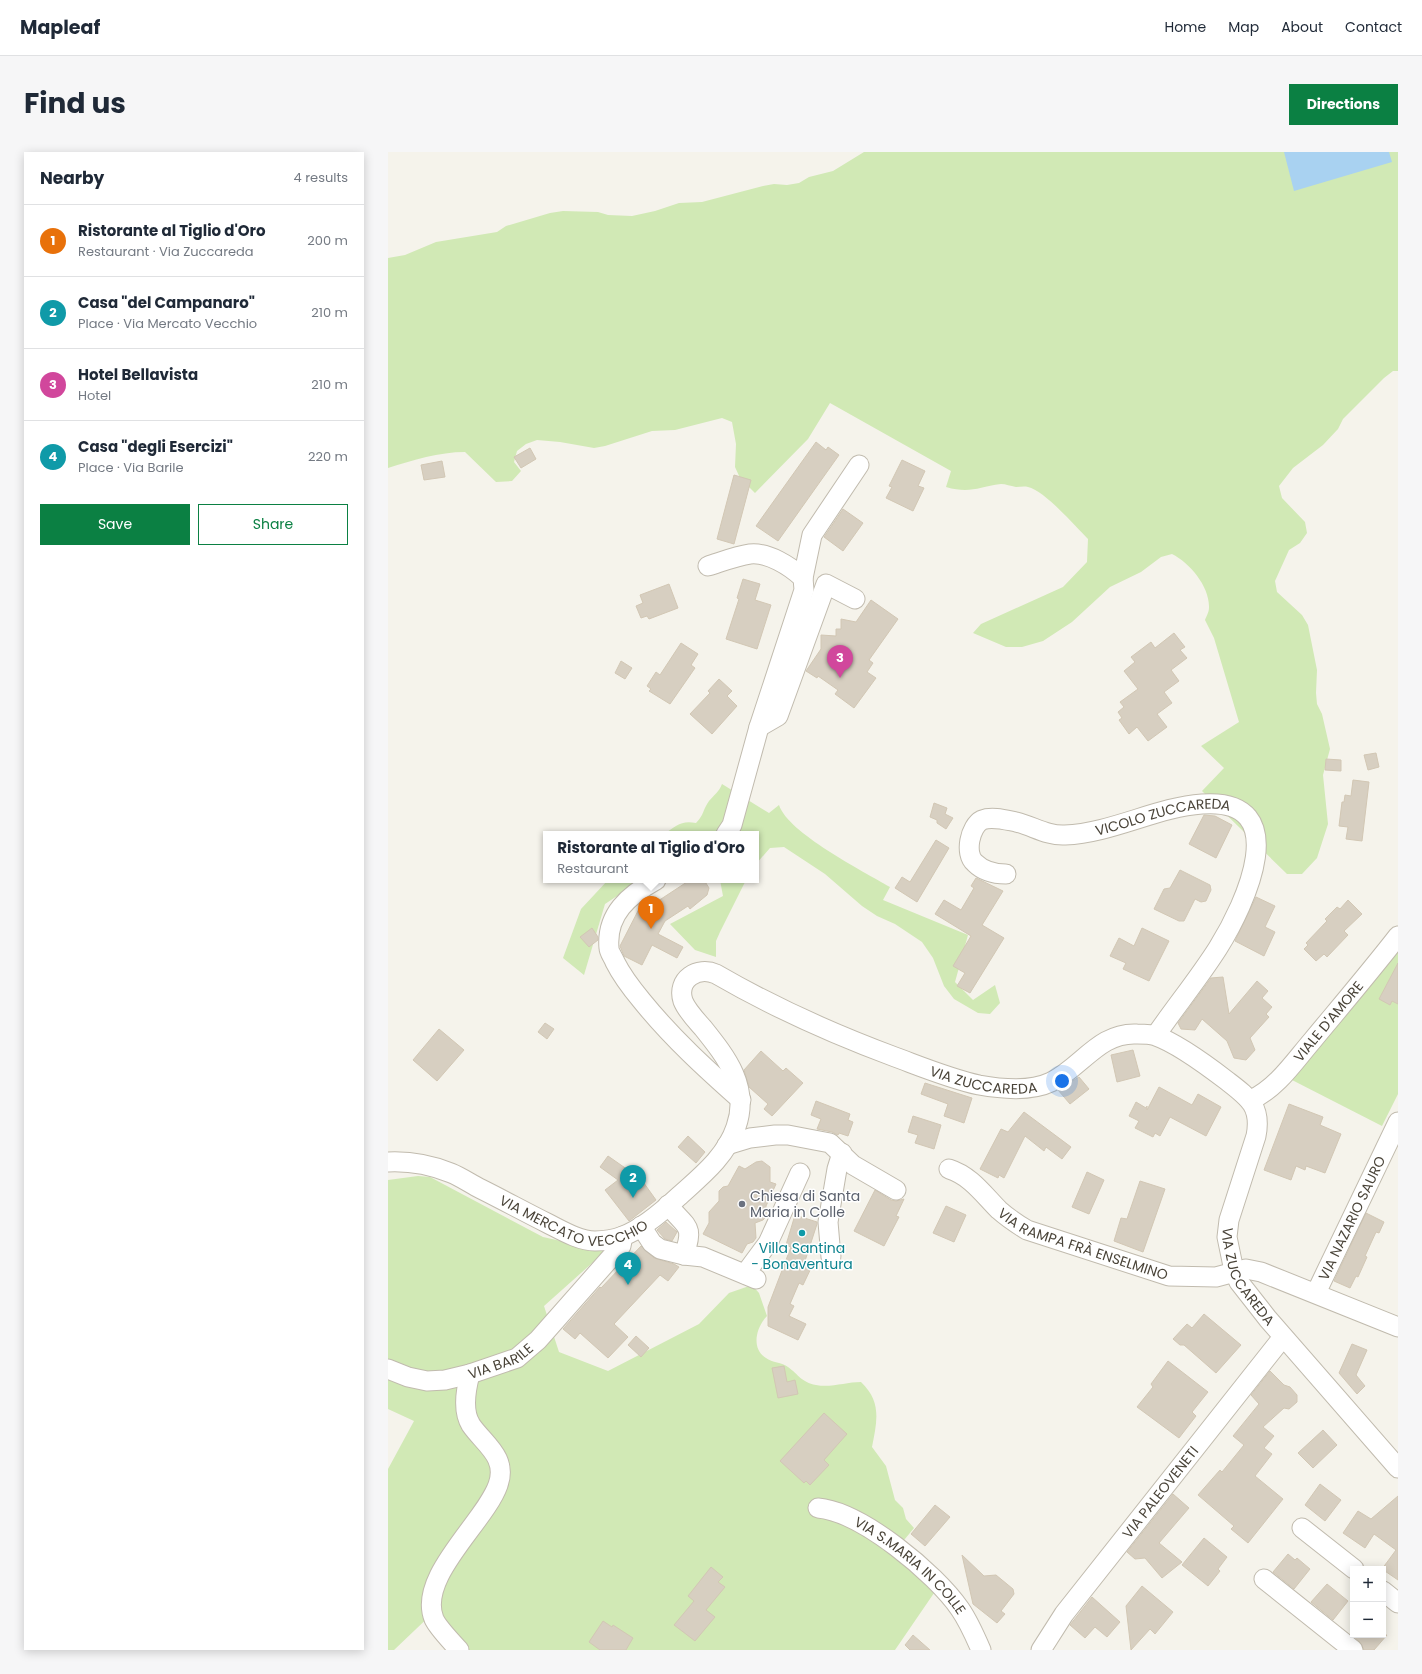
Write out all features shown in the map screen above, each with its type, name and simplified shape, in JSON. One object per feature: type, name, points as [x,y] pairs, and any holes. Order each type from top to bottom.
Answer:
[{"type":"street","points":[[728,831],[732,825],[759,727],[804,590],[803,578],[812,535],[859,465]]},
{"type":"street","points":[[708,566],[750,554],[764,555],[794,570],[803,578]]},
{"type":"street","points":[[759,727],[778,716],[826,584],[855,599]]},
{"type":"street","name":"VICOLO ZUCCAREDA","points":[[1006,874],[997,874],[984,870],[973,863],[970,853],[971,835],[975,826],[982,820],[1006,820],[1022,824],[1048,834],[1065,835],[1123,824],[1156,813],[1200,804],[1216,803],[1228,804],[1238,808],[1251,819],[1255,831],[1257,848],[1249,885],[1233,922],[1206,965],[1156,1035]]},
{"type":"street","points":[[651,883],[630,896],[619,909],[612,922],[608,949],[619,970],[654,1016],[701,1065],[741,1096]]},
{"type":"street","name":"VIALE D'AMORE","points":[[1251,1100],[1263,1094],[1280,1079],[1367,976],[1398,936]]},
{"type":"street","name":"VIA ZUCCAREDA","points":[[741,1096],[735,1076],[728,1063],[685,1006],[683,998],[684,985],[689,977],[695,972],[711,972],[787,1013],[920,1066],[980,1085],[1022,1089],[1035,1087],[1050,1082],[1066,1073],[1094,1048],[1111,1038],[1126,1033],[1156,1035],[1198,1060],[1251,1100],[1257,1114],[1258,1125],[1230,1220],[1227,1237],[1234,1271],[1250,1297],[1283,1337],[1398,1468]]},
{"type":"street","name":"VIA MERCATO VECCHIO","points":[[388,1162],[403,1161],[430,1166],[452,1174],[552,1226],[579,1237],[595,1241],[623,1236],[641,1226],[668,1205],[708,1169],[727,1145],[735,1132],[740,1117],[741,1096]]},
{"type":"street","name":"VIA NAZARIO SAURO","points":[[1316,1293],[1398,1122]]},
{"type":"street","points":[[727,1145],[750,1138],[788,1135],[843,1155],[896,1190]]},
{"type":"street","points":[[831,1257],[828,1222],[843,1155]]},
{"type":"street","name":"VIA RAMPA FRÀ ENSELMINO","points":[[949,1169],[960,1173],[972,1181],[1012,1221],[1027,1230],[1169,1276],[1216,1277],[1246,1269],[1261,1272],[1398,1327]]},
{"type":"street","points":[[641,1226],[652,1242],[660,1249],[684,1255],[703,1256],[751,1277],[800,1173]]},
{"type":"street","points":[[668,1205],[689,1228],[689,1239],[684,1255]]},
{"type":"street","name":"VIA BARILE","points":[[459,1650],[434,1619],[431,1601],[439,1577],[453,1552],[489,1503],[498,1485],[500,1470],[496,1456],[488,1443],[471,1424],[468,1417],[466,1404],[470,1374],[517,1358],[538,1340],[621,1246],[623,1236]]},
{"type":"street","name":"VIA PALEOVENETI","points":[[1041,1650],[1064,1614],[1283,1337]]},
{"type":"street","points":[[388,1369],[408,1377],[427,1381],[445,1380],[470,1374]]},
{"type":"street","name":"VIA S.MARIA IN COLLE","points":[[818,1508],[828,1509],[843,1514],[863,1524],[891,1542],[920,1567],[959,1608],[981,1650]]},
{"type":"street","points":[[1302,1528],[1350,1566]]},
{"type":"street","points":[[1264,1579],[1353,1650]]},
{"type":"street","points":[[1386,1593],[1398,1603]]},
{"type":"green space","points":[[864,152],[1398,152],[1398,371],[1393,371],[1384,378],[1343,419],[1338,429],[1323,445],[1293,468],[1279,486],[1282,498],[1305,522],[1307,533],[1300,543],[1289,550],[1275,581],[1277,592],[1302,615],[1308,625],[1317,670],[1317,704],[1322,714],[1330,749],[1323,775],[1328,824],[1317,858],[1302,874],[1287,874],[1202,791],[1224,768],[1201,746],[1239,722],[1214,638],[1205,620],[1209,608],[1206,592],[1198,576],[1186,563],[1172,554],[1161,557],[1141,572],[1110,587],[1072,622],[1043,641],[1022,647],[1006,647],[973,633],[981,624],[1063,587],[1087,562],[1088,539],[1051,502],[1035,490],[1005,484],[968,490],[946,487],[951,471],[830,403],[808,439],[755,493],[740,478],[735,467],[736,444],[732,422],[722,418],[675,430],[652,431],[594,448],[560,442],[537,440],[526,444],[517,451],[514,462],[521,471],[512,481],[496,482],[465,452],[455,452],[416,459],[388,468],[388,258],[405,255],[436,242],[497,232],[506,226],[550,213],[563,211],[598,212],[608,215],[632,216],[655,211],[679,203],[702,202],[763,186],[799,183],[809,177],[833,171]]},
{"type":"green space","points":[[722,784],[769,813],[779,805],[785,816],[811,839],[890,887],[883,900],[968,935],[955,982],[973,1000],[995,985],[1000,1003],[990,1014],[978,1013],[954,999],[944,986],[933,958],[922,942],[895,924],[877,916],[862,906],[825,874],[784,847],[770,848],[759,861],[759,831],[668,831],[682,823],[696,823],[701,817],[709,801]]},
{"type":"green space","points":[[605,883],[636,883],[605,904],[584,975],[563,958],[581,909]]},
{"type":"green space","points":[[721,883],[744,883],[716,941],[716,957],[695,950],[670,924],[723,896]]},
{"type":"green space","points":[[1398,949],[1398,1094],[1382,1126],[1292,1080]]},
{"type":"green space","points":[[418,1176],[430,1177],[543,1237],[597,1249],[609,1248],[544,1306],[559,1352],[608,1371],[699,1324],[729,1293],[752,1285],[759,1293],[767,1316],[760,1325],[757,1337],[758,1349],[761,1354],[768,1360],[786,1365],[803,1380],[811,1384],[827,1386],[861,1382],[868,1389],[875,1404],[876,1420],[872,1447],[886,1466],[895,1500],[903,1508],[906,1519],[914,1528],[900,1545],[945,1577],[895,1650],[447,1650],[437,1640],[444,1632],[436,1610],[394,1650],[388,1650],[388,1469],[414,1421],[388,1409],[388,1180]]},
{"type":"water","points":[[1284,152],[1389,152],[1392,162],[1294,191]]},
{"type":"building","points":[[816,442],[826,450],[828,447],[839,455],[778,541],[756,526]]},
{"type":"building","points":[[530,448],[536,459],[521,468],[514,457]]},
{"type":"building","points":[[902,460],[925,471],[918,486],[924,488],[913,511],[886,498],[892,487],[889,486]]},
{"type":"building","points":[[442,461],[445,477],[424,480],[421,465]]},
{"type":"building","points":[[734,475],[751,480],[734,544],[717,539]]},
{"type":"building","points":[[843,509],[863,523],[843,551],[824,537]]},
{"type":"building","points":[[743,579],[760,584],[755,600],[771,605],[757,649],[726,639],[739,599],[737,598]]},
{"type":"building","points":[[669,584],[678,608],[649,619],[647,616],[641,618],[636,606],[643,603],[640,595]]},
{"type":"building","points":[[871,600],[898,619],[869,660],[873,663],[867,672],[876,678],[854,708],[835,694],[838,690],[818,676],[817,678],[806,671],[821,649],[821,635],[836,636],[836,629],[841,629],[841,619],[856,622]]},
{"type":"building","points":[[1174,633],[1185,647],[1180,650],[1187,658],[1171,670],[1179,681],[1164,692],[1172,703],[1157,714],[1167,727],[1148,741],[1137,727],[1129,734],[1119,720],[1122,718],[1118,712],[1124,707],[1120,702],[1138,689],[1124,671],[1135,662],[1131,657],[1151,642],[1155,648]]},
{"type":"building","points":[[681,643],[698,654],[691,665],[695,668],[670,704],[649,691],[651,689],[647,686],[656,672],[660,675]]},
{"type":"building","points":[[621,661],[632,668],[625,679],[615,673]]},
{"type":"building","points":[[719,679],[732,691],[727,696],[737,706],[712,734],[690,714],[710,693],[708,691]]},
{"type":"building","points":[[1376,753],[1379,767],[1368,770],[1364,755]]},
{"type":"building","points":[[1326,759],[1341,760],[1341,771],[1325,770]]},
{"type":"building","points":[[1353,780],[1369,782],[1362,841],[1346,839],[1348,827],[1339,826],[1342,802],[1344,802],[1345,795],[1351,796]]},
{"type":"building","points":[[934,803],[947,808],[945,814],[953,818],[946,829],[937,823],[937,820],[930,817]]},
{"type":"building","points":[[1204,815],[1215,816],[1232,825],[1216,858],[1189,844]]},
{"type":"building","points":[[936,840],[949,848],[917,902],[895,888],[902,877],[910,882]]},
{"type":"building","points":[[1180,870],[1210,885],[1211,890],[1206,901],[1201,902],[1195,899],[1184,921],[1179,921],[1154,909],[1164,889],[1170,888]]},
{"type":"building","points":[[976,878],[1003,891],[982,925],[1004,938],[970,993],[957,986],[965,973],[953,966],[971,936],[935,914],[944,900],[961,910],[974,888],[971,886]]},
{"type":"building","points":[[685,883],[706,883],[709,888],[707,895],[690,909],[688,906],[665,921],[658,934],[683,947],[677,958],[652,945],[642,965],[624,956],[620,946],[640,907],[646,907],[648,902],[656,897],[658,901]]},
{"type":"building","points":[[1256,897],[1275,906],[1265,927],[1275,932],[1264,956],[1235,941]]},
{"type":"building","points":[[1348,900],[1362,914],[1344,931],[1348,935],[1327,957],[1324,954],[1316,961],[1304,949],[1308,945],[1306,943],[1327,921],[1325,919],[1337,907],[1340,909]]},
{"type":"building","points":[[592,928],[598,937],[598,940],[589,947],[580,937]]},
{"type":"building","points":[[1142,928],[1169,941],[1149,981],[1123,969],[1126,963],[1110,956],[1119,938],[1134,946]]},
{"type":"building","points":[[1398,963],[1398,1004],[1392,1001],[1390,1005],[1379,999]]},
{"type":"building","points":[[1223,977],[1229,1014],[1257,981],[1268,991],[1262,998],[1272,1007],[1266,1014],[1269,1017],[1250,1038],[1255,1050],[1246,1060],[1234,1058],[1227,1041],[1202,1019],[1195,1030],[1181,1029],[1178,1023],[1211,978]]},
{"type":"building","points":[[545,1023],[554,1029],[547,1039],[538,1032]]},
{"type":"building","points":[[439,1029],[464,1050],[437,1081],[413,1060]]},
{"type":"building","points":[[1133,1050],[1140,1076],[1117,1082],[1111,1055]]},
{"type":"building","points":[[761,1051],[783,1071],[786,1068],[803,1083],[772,1116],[764,1109],[768,1104],[749,1087],[744,1070]]},
{"type":"building","points":[[1079,1077],[1089,1089],[1070,1104],[1058,1090]]},
{"type":"building","points":[[925,1083],[972,1098],[964,1123],[944,1116],[948,1104],[921,1094]]},
{"type":"building","points":[[1159,1087],[1192,1105],[1198,1094],[1221,1107],[1206,1136],[1170,1117],[1160,1136],[1155,1133],[1153,1137],[1135,1128],[1139,1121],[1129,1116],[1136,1102],[1146,1108],[1147,1106],[1147,1110]]},
{"type":"building","points":[[816,1101],[850,1114],[848,1120],[853,1122],[848,1136],[839,1133],[838,1135],[832,1132],[817,1129],[821,1119],[811,1115]]},
{"type":"building","points":[[1289,1104],[1323,1117],[1320,1125],[1341,1134],[1325,1173],[1306,1166],[1305,1170],[1296,1166],[1291,1180],[1264,1170]]},
{"type":"building","points":[[1024,1112],[1071,1147],[1062,1159],[1046,1147],[1044,1151],[1025,1136],[1004,1178],[999,1175],[998,1178],[980,1169],[1001,1129],[1008,1132]]},
{"type":"building","points":[[913,1116],[941,1125],[934,1149],[915,1143],[918,1135],[908,1132]]},
{"type":"building","points":[[688,1136],[705,1152],[696,1163],[678,1147]]},
{"type":"building","points":[[608,1156],[641,1179],[656,1200],[629,1221],[605,1190],[618,1180],[600,1167]]},
{"type":"building","name":"Chiesa di Santa Maria in Colle","points":[[762,1161],[770,1167],[770,1182],[776,1184],[766,1206],[766,1217],[755,1223],[756,1238],[753,1242],[747,1244],[742,1253],[703,1234],[709,1223],[709,1212],[719,1201],[719,1191],[723,1187],[728,1186],[739,1166],[745,1169],[756,1162]]},
{"type":"building","points":[[1087,1172],[1104,1180],[1089,1214],[1072,1207]]},
{"type":"building","points":[[1140,1181],[1165,1189],[1143,1252],[1114,1241],[1121,1218],[1127,1219]]},
{"type":"building","points":[[875,1190],[891,1200],[896,1201],[904,1199],[896,1216],[899,1217],[884,1246],[854,1231]]},
{"type":"building","points":[[946,1206],[966,1215],[954,1242],[933,1233]]},
{"type":"building","points":[[1366,1213],[1384,1222],[1379,1233],[1376,1232],[1365,1256],[1367,1257],[1358,1277],[1356,1276],[1350,1288],[1334,1281]]},
{"type":"building","points":[[795,1215],[817,1222],[805,1261],[813,1264],[803,1285],[799,1283],[790,1304],[794,1306],[789,1316],[806,1324],[798,1340],[768,1326],[768,1307],[791,1247],[786,1245]]},
{"type":"building","points":[[666,1222],[677,1232],[672,1241],[665,1239],[657,1230]]},
{"type":"building","points":[[641,1246],[654,1258],[679,1267],[668,1281],[660,1275],[614,1324],[628,1337],[608,1358],[580,1333],[575,1339],[563,1329],[600,1287],[601,1288]]},
{"type":"building","points":[[1204,1314],[1241,1345],[1216,1373],[1184,1345],[1180,1345],[1173,1339],[1187,1324],[1192,1328]]},
{"type":"building","points":[[636,1336],[649,1348],[641,1357],[628,1345]]},
{"type":"building","points":[[1352,1344],[1367,1350],[1356,1375],[1365,1386],[1357,1394],[1339,1373]]},
{"type":"building","points":[[1168,1361],[1208,1392],[1192,1412],[1196,1416],[1179,1438],[1137,1407],[1153,1387],[1151,1384]]},
{"type":"building","points":[[784,1366],[787,1382],[795,1380],[798,1394],[778,1398],[772,1368]]},
{"type":"building","points":[[1270,1371],[1284,1385],[1290,1387],[1297,1395],[1297,1402],[1289,1409],[1284,1408],[1263,1427],[1274,1436],[1264,1448],[1272,1454],[1255,1476],[1283,1499],[1248,1543],[1231,1529],[1234,1526],[1198,1495],[1220,1470],[1222,1472],[1244,1445],[1233,1436],[1259,1404],[1251,1395]]},
{"type":"building","points":[[824,1413],[847,1434],[824,1460],[829,1465],[810,1485],[806,1481],[804,1483],[780,1461]]},
{"type":"building","points":[[1323,1430],[1337,1445],[1313,1468],[1298,1453]]},
{"type":"building","points":[[1320,1484],[1341,1500],[1325,1521],[1305,1505]]},
{"type":"building","points":[[1173,1494],[1189,1508],[1159,1543],[1182,1562],[1162,1578],[1145,1558],[1135,1559],[1127,1552]]},
{"type":"building","points":[[1398,1496],[1398,1580],[1386,1572],[1386,1566],[1384,1566],[1396,1550],[1374,1534],[1365,1548],[1343,1533],[1358,1511],[1371,1519]]},
{"type":"building","points":[[935,1505],[950,1517],[925,1546],[911,1534]]},
{"type":"building","points":[[1204,1538],[1227,1557],[1218,1569],[1220,1571],[1208,1586],[1182,1565]]},
{"type":"building","points":[[1288,1554],[1295,1560],[1297,1558],[1310,1569],[1294,1589],[1273,1572]]},
{"type":"building","points":[[962,1555],[984,1576],[996,1575],[1013,1589],[1014,1594],[1001,1611],[1005,1614],[997,1623],[973,1604]]},
{"type":"building","points":[[711,1567],[723,1577],[718,1582],[725,1587],[706,1610],[715,1617],[695,1641],[674,1625],[694,1601],[688,1596]]},
{"type":"building","points":[[1327,1584],[1348,1601],[1333,1620],[1311,1602]]},
{"type":"building","points":[[1142,1586],[1173,1612],[1155,1634],[1150,1629],[1131,1650],[1126,1606]]},
{"type":"building","points":[[1092,1597],[1120,1622],[1107,1637],[1095,1627],[1085,1638],[1070,1625]]},
{"type":"building","points":[[603,1621],[612,1627],[613,1625],[633,1638],[626,1650],[600,1650],[589,1642]]},
{"type":"building","points":[[913,1635],[930,1650],[910,1650],[905,1645]]},
{"type":"building","points":[[1355,1638],[1384,1638],[1374,1650],[1364,1650],[1360,1642]]},
{"type":"place","name":"Hotel Bellavista","points":[[840,678]]},
{"type":"place","name":"Ristorante al Tiglio d'Oro","points":[[651,929]]},
{"type":"place","name":"Casa \"del Campanaro\"","points":[[633,1198]]},
{"type":"place","name":"Chiesa di Santa Maria in Colle","points":[[742,1204]]},
{"type":"place","name":"Villa Santina - Bonaventura","points":[[802,1233]]},
{"type":"place","name":"Casa \"degli Esercizi\"","points":[[628,1285]]}]
